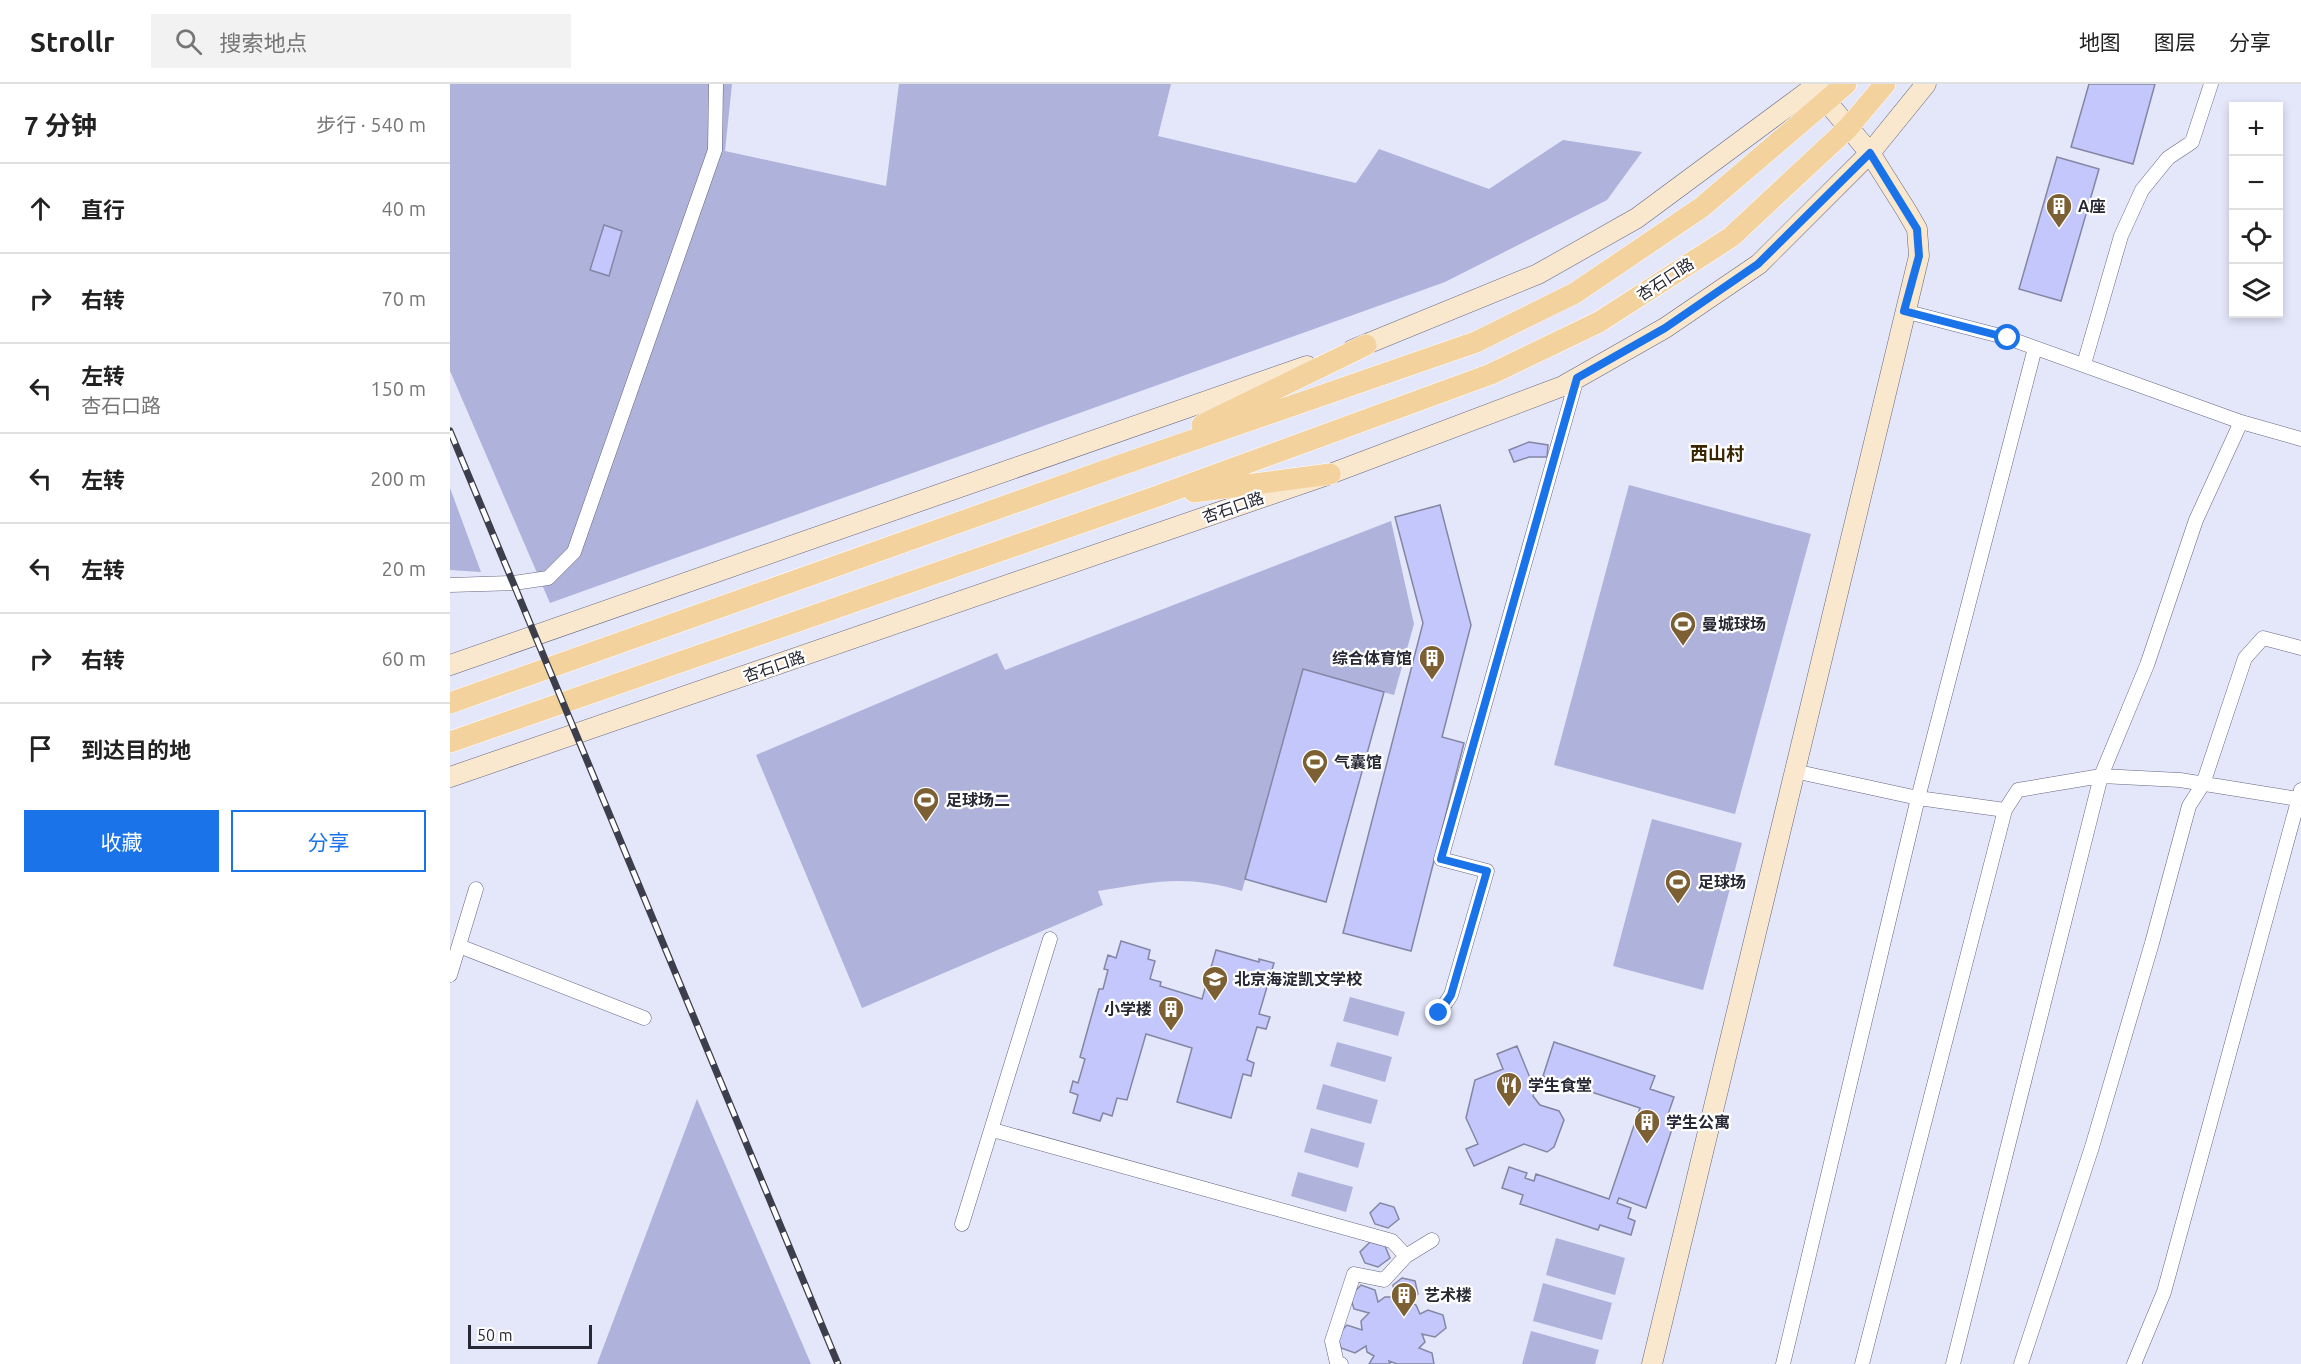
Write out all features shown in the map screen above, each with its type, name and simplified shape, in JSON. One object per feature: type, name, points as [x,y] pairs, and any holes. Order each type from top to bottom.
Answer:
[{"type":"main road","points":[[450,703],[1115,467],[1476,342],[1575,293],[1702,207],[1818,89],[1846,84]]},
{"type":"main road","name":"杏石口路","points":[[450,742],[1155,498],[1491,374],[1599,322],[1731,237],[1848,128],[1885,84]]},
{"type":"main road","points":[[1115,467],[1366,345]]},
{"type":"main road","points":[[1155,498],[1330,474]]},
{"type":"street","points":[[450,585],[514,583],[548,579],[574,552],[715,150],[716,84]]},
{"type":"street","name":"杏石口路","points":[[450,777],[1330,474],[1563,386],[1665,328],[1758,264],[1870,153],[1926,84]]},
{"type":"street","points":[[2084,364],[2121,236],[2142,190],[2168,158],[2192,142],[2211,84]]},
{"type":"street","points":[[450,665],[1366,345],[1538,274],[1637,218],[1818,89],[1870,153],[1917,229],[1919,256],[1652,1364]]},
{"type":"street","points":[[1904,311],[2035,348],[2241,422],[2301,439]]},
{"type":"street","points":[[1783,1364],[1918,798],[2035,348]]},
{"type":"street","points":[[1439,1013],[1451,995],[1487,871],[1441,859],[1577,378]]},
{"type":"street","points":[[1953,1364],[2101,776],[2147,665],[2196,520],[2241,422]]},
{"type":"street","points":[[2021,1364],[2092,1147],[2152,943],[2189,806],[2203,783],[2245,658],[2263,638],[2301,648]]},
{"type":"street","points":[[1794,771],[1918,798],[2005,810]]},
{"type":"street","points":[[1862,1364],[2005,810],[2018,790],[2101,776],[2203,783],[2300,795],[2164,1292],[2134,1364]]},
{"type":"street","points":[[450,975],[476,889]]},
{"type":"street","points":[[962,1224],[993,1130],[1050,939]]},
{"type":"street","points":[[459,946],[644,1018]]},
{"type":"street","points":[[993,1130],[1392,1240],[1406,1256]]},
{"type":"street","points":[[1341,1364],[1337,1363],[1332,1341],[1354,1274],[1384,1280],[1406,1256],[1432,1240]]},
{"type":"shaded area","points":[[450,84],[732,84],[725,151],[886,186],[899,84],[1171,84],[1158,136],[1356,183],[1379,149],[1489,189],[1563,140],[1642,152],[1607,200],[1445,282],[550,603],[450,371]]},
{"type":"shaded area","name":"曼城球场","points":[[1629,485],[1811,534],[1735,814],[1554,765]]},
{"type":"shaded area","points":[[450,488],[481,572],[450,570]]},
{"type":"shaded area","points":[[1391,521],[1414,624],[1394,695],[1303,669],[1242,891],[1203,883],[1170,881],[1098,891],[1103,905],[862,1008],[756,755],[997,653],[1005,670]]},
{"type":"shaded area","name":"足球场","points":[[1652,819],[1742,843],[1703,990],[1613,966]]},
{"type":"shaded area","points":[[1350,997],[1405,1012],[1398,1036],[1343,1021]]},
{"type":"shaded area","points":[[1337,1042],[1392,1057],[1385,1082],[1330,1066]]},
{"type":"shaded area","points":[[1323,1084],[1378,1100],[1371,1124],[1316,1109]]},
{"type":"shaded area","points":[[697,1099],[811,1364],[597,1364]]},
{"type":"shaded area","points":[[1311,1128],[1365,1143],[1358,1168],[1304,1152]]},
{"type":"shaded area","points":[[1298,1172],[1353,1187],[1346,1212],[1291,1196]]},
{"type":"shaded area","points":[[1556,1238],[1625,1258],[1615,1295],[1546,1275]]},
{"type":"shaded area","points":[[1543,1283],[1612,1303],[1602,1340],[1533,1321]]},
{"type":"shaded area","points":[[1531,1331],[1599,1350],[1595,1364],[1522,1364]]},
{"type":"building","points":[[2089,84],[2155,84],[2133,164],[2071,147]]},
{"type":"building","name":"A座","points":[[2057,157],[2099,169],[2061,301],[2019,289]]},
{"type":"building","points":[[604,225],[622,231],[609,276],[590,270]]},
{"type":"building","points":[[1529,442],[1548,445],[1547,457],[1529,457],[1514,462],[1509,450]]},
{"type":"building","name":"综合体育馆","points":[[1440,505],[1471,625],[1442,737],[1464,743],[1411,951],[1343,933],[1423,623],[1395,517]]},
{"type":"building","name":"气囊馆","points":[[1303,669],[1384,692],[1326,902],[1245,879]]},
{"type":"building","name":"小学楼","points":[[1121,941],[1150,950],[1148,959],[1155,961],[1150,979],[1161,982],[1160,986],[1202,999],[1216,950],[1259,962],[1259,959],[1274,963],[1259,1014],[1270,1017],[1266,1029],[1257,1027],[1247,1060],[1254,1063],[1251,1076],[1243,1074],[1231,1118],[1177,1102],[1192,1048],[1146,1034],[1127,1100],[1117,1098],[1112,1116],[1103,1113],[1100,1121],[1073,1113],[1078,1095],[1070,1092],[1073,1081],[1078,1083],[1085,1059],[1080,1057],[1099,989],[1103,989],[1108,970],[1104,969],[1108,955],[1116,958]]},
{"type":"building","name":"学生公寓","points":[[1554,1042],[1655,1076],[1650,1089],[1674,1097],[1666,1120],[1674,1123],[1646,1208],[1619,1198],[1617,1203],[1631,1208],[1628,1218],[1635,1221],[1631,1235],[1600,1225],[1598,1230],[1520,1204],[1523,1195],[1502,1188],[1509,1167],[1527,1173],[1525,1178],[1534,1181],[1536,1174],[1609,1199],[1640,1108],[1543,1076]]},
{"type":"building","name":"学生食堂","points":[[1517,1046],[1535,1090],[1533,1096],[1540,1105],[1559,1111],[1564,1120],[1554,1147],[1547,1152],[1524,1144],[1474,1166],[1466,1149],[1478,1144],[1466,1118],[1475,1080],[1503,1069],[1497,1054]]},
{"type":"building","points":[[1380,1203],[1394,1207],[1399,1219],[1388,1228],[1375,1224],[1370,1213]]},
{"type":"building","points":[[1370,1242],[1385,1246],[1390,1258],[1378,1267],[1365,1263],[1360,1252]]},
{"type":"building","name":"艺术楼","points":[[1402,1278],[1415,1281],[1418,1294],[1409,1302],[1416,1305],[1420,1314],[1428,1310],[1443,1315],[1446,1328],[1435,1337],[1422,1334],[1425,1342],[1419,1348],[1432,1353],[1434,1364],[1397,1364],[1389,1361],[1390,1364],[1369,1364],[1374,1356],[1367,1352],[1366,1346],[1355,1353],[1341,1348],[1337,1335],[1347,1325],[1362,1330],[1361,1321],[1369,1313],[1354,1309],[1350,1296],[1361,1285],[1375,1290],[1378,1302],[1385,1297],[1395,1297],[1393,1285]]},
{"type":"railway","points":[[450,431],[838,1364]]},
{"type":"place","name":"A座","points":[[2059,229]]},
{"type":"place","name":"曼城球场","points":[[1683,647]]},
{"type":"place","name":"综合体育馆","points":[[1432,681]]},
{"type":"place","name":"气囊馆","points":[[1315,785]]},
{"type":"place","name":"足球场二","points":[[926,823]]},
{"type":"place","name":"足球场","points":[[1678,905]]},
{"type":"place","name":"北京海淀凯文学校","points":[[1215,1002]]},
{"type":"place","name":"小学楼","points":[[1171,1032]]},
{"type":"place","name":"学生食堂","points":[[1509,1108]]},
{"type":"place","name":"学生公寓","points":[[1647,1145]]},
{"type":"place","name":"艺术楼","points":[[1404,1318]]},
{"type":"district","name":"西山村","points":[[1717,453]]},
{"type":"route","points":[[1439,1013],[1451,995],[1487,871],[1441,859],[1577,378],[1665,328],[1758,264],[1870,153],[1917,229],[1919,256],[1904,311],[2008,338]]}]
